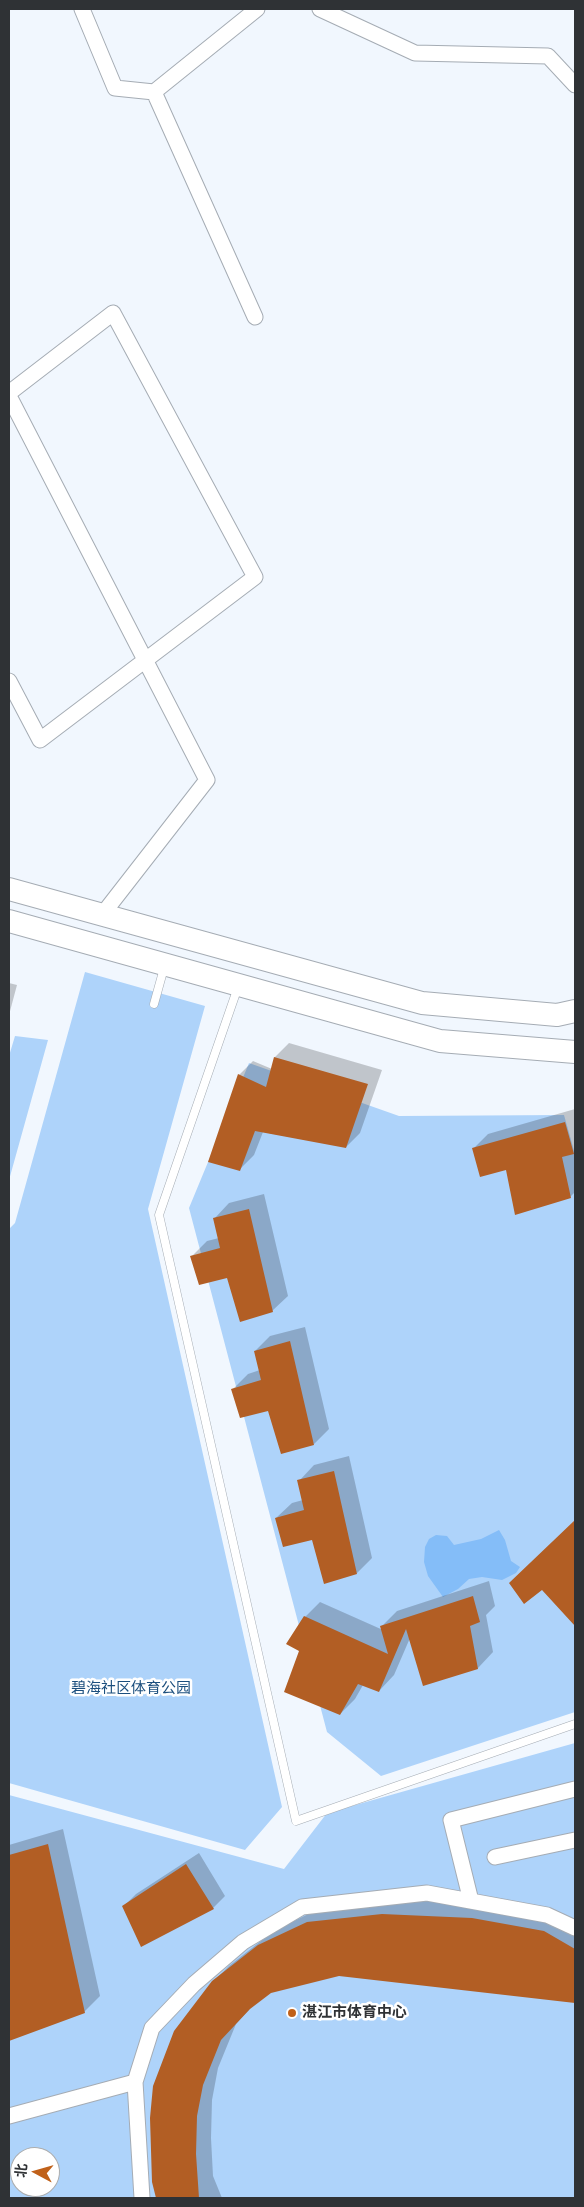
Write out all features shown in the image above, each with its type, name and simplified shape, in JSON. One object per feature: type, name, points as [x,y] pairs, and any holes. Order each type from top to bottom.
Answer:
[{"type":"street","points":[[82,9],[115,88],[154,92],[257,9]]},
{"type":"street","points":[[320,9],[416,53],[548,56],[575,85]]},
{"type":"street","points":[[154,92],[255,317]]},
{"type":"street","points":[[9,681],[40,740],[146,662],[255,577],[113,313],[9,395],[146,662],[207,780],[102,915]]},
{"type":"street","points":[[9,889],[422,1004],[556,1015],[575,1010]]},
{"type":"street","points":[[9,921],[440,1041],[575,1052]]},
{"type":"street","points":[[471,1901],[451,1820],[575,1789]]},
{"type":"street","points":[[495,1857],[575,1840]]},
{"type":"street","points":[[142,2198],[135,2082],[152,2028],[194,1984],[243,1942],[302,1907],[427,1893],[546,1915],[575,1928]]},
{"type":"street","points":[[9,2116],[135,2082]]},
{"type":"lane","points":[[154,1004],[165,964]]},
{"type":"lane","points":[[239,985],[159,1215],[296,1822],[575,1724]]},
{"type":"green space","name":"碧海社区体育公园","points":[[85,972],[205,1006],[148,1209],[282,1807],[245,1850],[9,1783],[9,1229],[15,1223]]},
{"type":"green space","points":[[15,1036],[48,1040],[9,1180],[9,1056]]},
{"type":"green space","points":[[249,1063],[399,1116],[564,1115],[575,1154],[575,1712],[381,1776],[327,1732],[189,1208]]},
{"type":"green space","name":"湛江市体育中心","points":[[575,1743],[575,2198],[9,2198],[9,1795],[284,1869],[327,1813]]},
{"type":"shaded area","points":[[499,1530],[505,1540],[511,1561],[520,1567],[516,1573],[502,1580],[482,1577],[469,1579],[458,1589],[443,1597],[428,1576],[424,1562],[425,1547],[429,1539],[436,1535],[447,1536],[454,1545],[481,1539]]},
{"type":"building","points":[[274,1057],[368,1084],[346,1148],[255,1131],[240,1171],[208,1162],[238,1074],[266,1087]]},
{"type":"building","points":[[565,1122],[574,1154],[562,1157],[571,1198],[515,1215],[506,1170],[480,1177],[472,1148]]},
{"type":"building","points":[[249,1209],[273,1312],[240,1322],[227,1278],[199,1285],[190,1256],[220,1248],[213,1218]]},
{"type":"building","points":[[290,1341],[314,1445],[281,1454],[268,1411],[240,1418],[231,1389],[261,1380],[254,1351]]},
{"type":"building","points":[[334,1471],[357,1574],[324,1584],[312,1540],[283,1547],[275,1518],[304,1510],[297,1480]]},
{"type":"building","points":[[575,1520],[575,1626],[542,1590],[524,1604],[509,1583]]},
{"type":"building","points":[[473,1596],[480,1622],[470,1626],[478,1669],[423,1686],[406,1629],[379,1692],[358,1684],[340,1715],[284,1692],[299,1651],[286,1644],[304,1616],[388,1654],[380,1626]]},
{"type":"building","points":[[48,1844],[85,2013],[9,2041],[9,1855]]},
{"type":"building","points":[[186,1864],[214,1909],[141,1947],[122,1906]]},
{"type":"building","points":[[382,1914],[472,1918],[544,1931],[575,1949],[575,2003],[339,1976],[271,1993],[250,2009],[221,2040],[203,2085],[197,2116],[196,2154],[199,2198],[156,2198],[152,2182],[150,2118],[153,2086],[174,2031],[212,1981],[258,1945],[307,1922]]},
{"type":"place","name":"湛江市体育中心","points":[[292,2013]]}]
